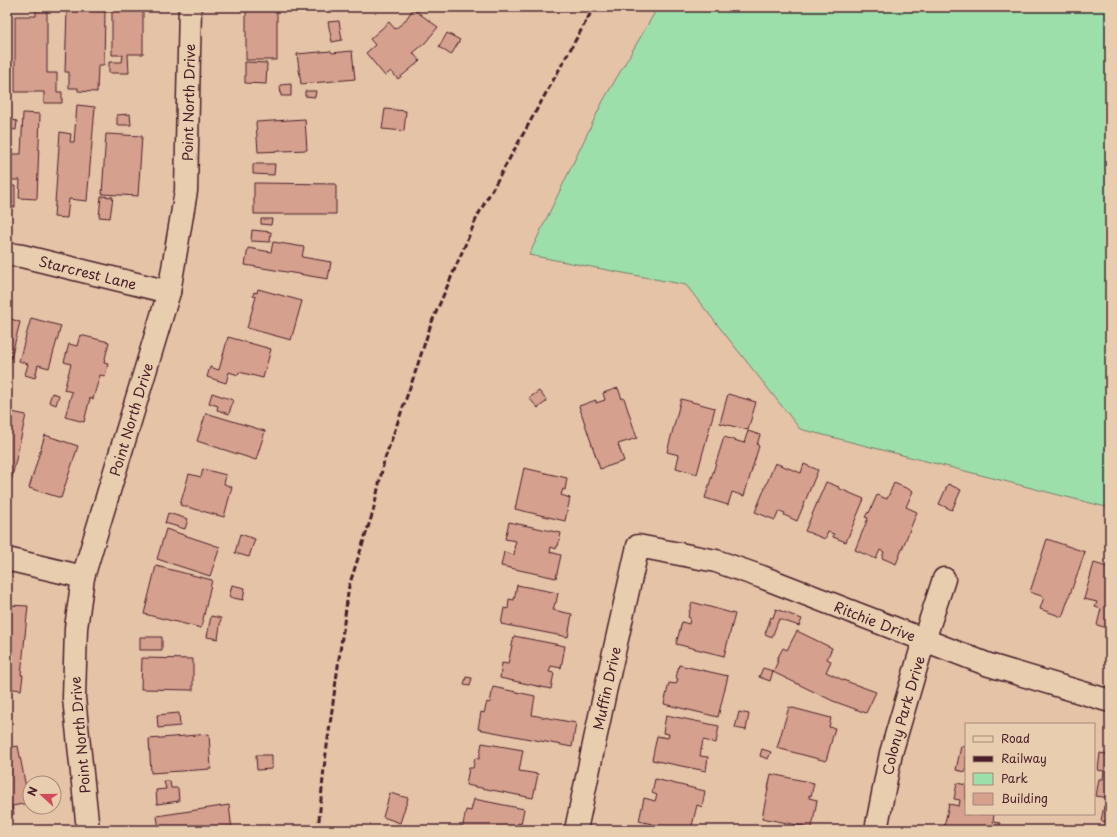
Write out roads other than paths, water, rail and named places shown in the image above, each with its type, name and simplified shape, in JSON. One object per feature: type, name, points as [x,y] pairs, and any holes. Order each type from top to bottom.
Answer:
[{"type":"street","name":"Point North Drive","points":[[88,830],[74,698],[76,628],[83,577],[169,292],[186,191],[190,7]]},
{"type":"street","name":"Starcrest Lane","points":[[7,254],[22,256],[169,292]]},
{"type":"street","name":"Ritchie Drive","points":[[638,546],[716,561],[989,665],[1110,701]]},
{"type":"street","name":"Muffin Drive","points":[[576,830],[638,546]]},
{"type":"street","points":[[7,559],[83,577]]},
{"type":"street","name":"Colony Park Drive","points":[[876,830],[891,753],[924,640],[944,579]]},
{"type":"railway","points":[[318,830],[324,768],[349,586],[373,512],[384,461],[431,324],[478,215],[594,7]]}]
